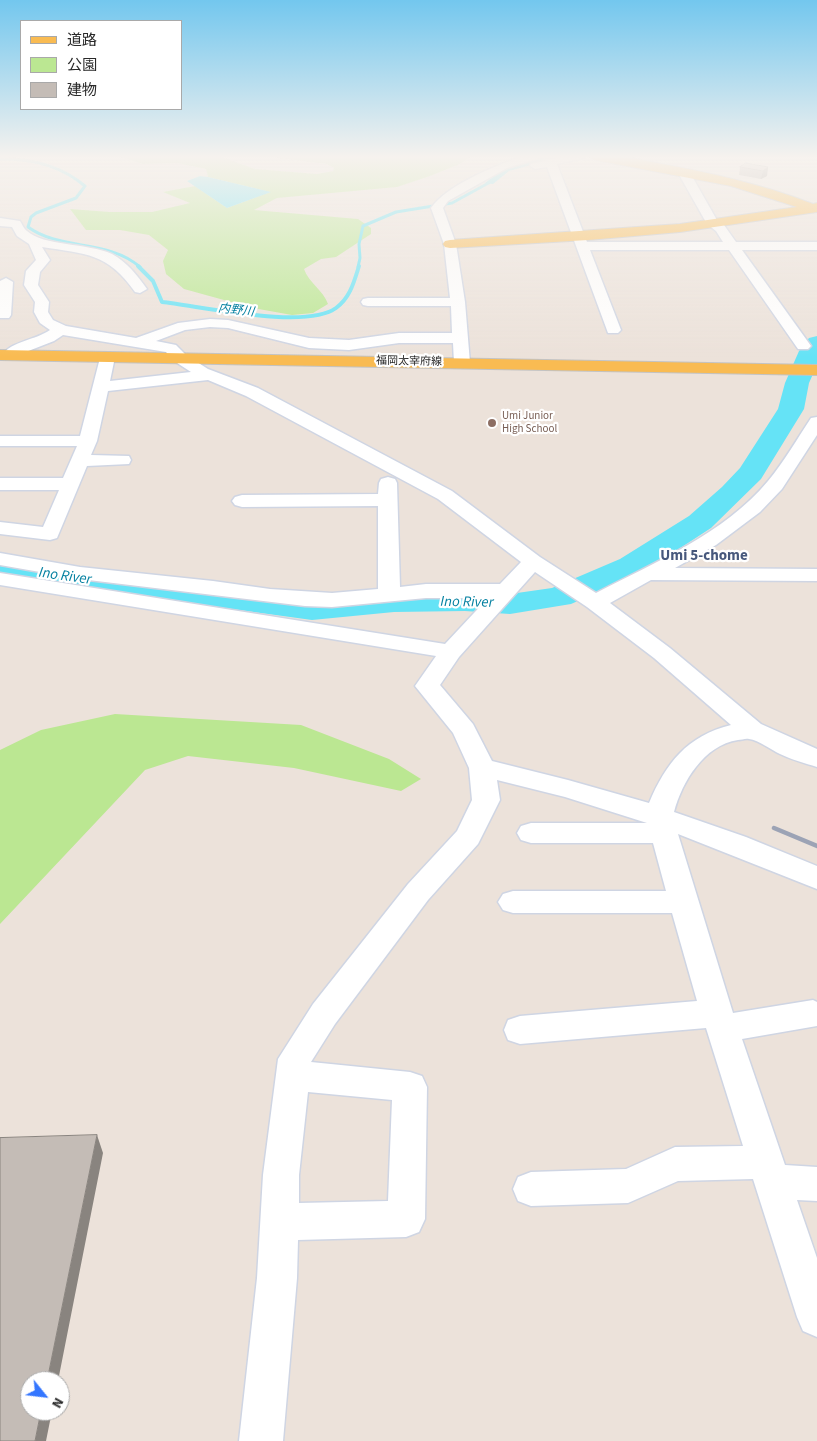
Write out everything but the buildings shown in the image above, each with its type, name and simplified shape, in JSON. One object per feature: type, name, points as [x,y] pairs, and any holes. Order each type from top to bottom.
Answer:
[{"type":"main road","points":[[450,244],[580,241],[733,223]]},
{"type":"main road","name":"福岡太宰府線","points":[[5,355],[817,370]]},
{"type":"street","points":[[10,223],[16,224],[21,233],[35,242],[85,249],[109,258],[126,268],[140,289]]},
{"type":"street","points":[[444,223],[450,244],[458,302],[462,363]]},
{"type":"street","points":[[573,223],[613,330]]},
{"type":"street","points":[[714,223],[744,261],[804,346]]},
{"type":"street","points":[[580,241],[625,246],[817,246]]},
{"type":"street","points":[[35,242],[36,248],[44,260],[32,276],[31,285],[42,302],[42,312],[47,323],[60,330],[171,348],[180,358],[210,375],[252,392],[393,465],[445,495],[533,561],[595,602],[662,653],[752,730],[791,749],[817,758]]},
{"type":"street","points":[[625,246],[633,261]]},
{"type":"street","points":[[725,261],[744,261]]},
{"type":"street","points":[[4,315],[2,276],[32,276]]},
{"type":"street","points":[[368,302],[458,302]]},
{"type":"street","points":[[139,342],[182,326],[210,323],[228,324],[309,343],[349,345],[399,338],[460,338]]},
{"type":"street","points":[[5,355],[49,338],[60,330]]},
{"type":"street","points":[[0,528],[50,534],[88,441],[108,357]]},
{"type":"street","points":[[100,387],[210,375]]},
{"type":"street","points":[[595,602],[709,541],[753,508],[775,485],[817,422]]},
{"type":"street","points":[[0,441],[88,441]]},
{"type":"street","points":[[80,461],[122,460]]},
{"type":"street","points":[[389,591],[387,471],[393,465]]},
{"type":"street","points":[[0,484],[70,484]]},
{"type":"street","points":[[242,501],[388,500]]},
{"type":"street","points":[[0,559],[80,573],[305,599],[339,599],[426,591],[506,591]]},
{"type":"street","points":[[261,1441],[277,1278],[281,1175],[295,1059],[324,1014],[418,892],[468,837],[486,800],[482,768],[464,730],[427,686],[451,652],[533,561]]},
{"type":"street","points":[[647,574],[817,575]]},
{"type":"street","points":[[0,579],[451,652]]},
{"type":"street","points":[[304,627],[314,618],[329,614],[423,607],[469,608],[488,611]]},
{"type":"street","points":[[752,730],[723,735],[691,754],[663,798],[661,825],[720,1021],[817,1317]]},
{"type":"street","points":[[482,768],[518,776],[661,825],[748,848],[817,878]]},
{"type":"street","points":[[532,833],[661,825]]},
{"type":"street","points":[[513,902],[684,902]]},
{"type":"street","points":[[520,1030],[720,1021],[813,1014]]},
{"type":"street","points":[[279,1222],[406,1219],[410,1087],[292,1076]]},
{"type":"street","points":[[531,1189],[628,1186],[675,1164],[768,1172],[817,1184]]},
{"type":"green space","points":[[81,223],[364,223],[371,228],[371,234],[336,257],[321,259],[304,269],[328,304],[313,313],[292,315],[253,308],[184,289],[166,274],[163,261],[168,250],[149,235],[120,230],[86,230]]},
{"type":"green space","points":[[115,714],[301,725],[389,759],[421,779],[401,791],[294,768],[188,756],[145,770],[0,924],[0,750],[41,730]]},
{"type":"waterway","name":"内野川","points":[[29,223],[28,227],[41,234],[70,243],[114,252],[140,267]]},
{"type":"waterway","name":"内野川","points":[[358,267],[360,258],[359,244],[363,226],[369,223]]},
{"type":"waterway","name":"内野川","points":[[138,266],[153,281],[162,302],[278,317],[302,317],[321,314],[336,308],[351,289],[359,266]]},
{"type":"waterway","name":"Ino River","points":[[0,568],[70,579],[108,582],[312,610],[394,602],[465,601],[510,604],[559,597],[631,566],[700,522],[732,493],[751,473],[791,409],[797,383],[811,351],[817,343]]},
{"type":"railway","points":[[774,828],[817,846]]},
{"type":"place","name":"Umi Junior High School","points":[[492,423]]},
{"type":"district","name":"Umi 5-chome","points":[[704,557]]}]
